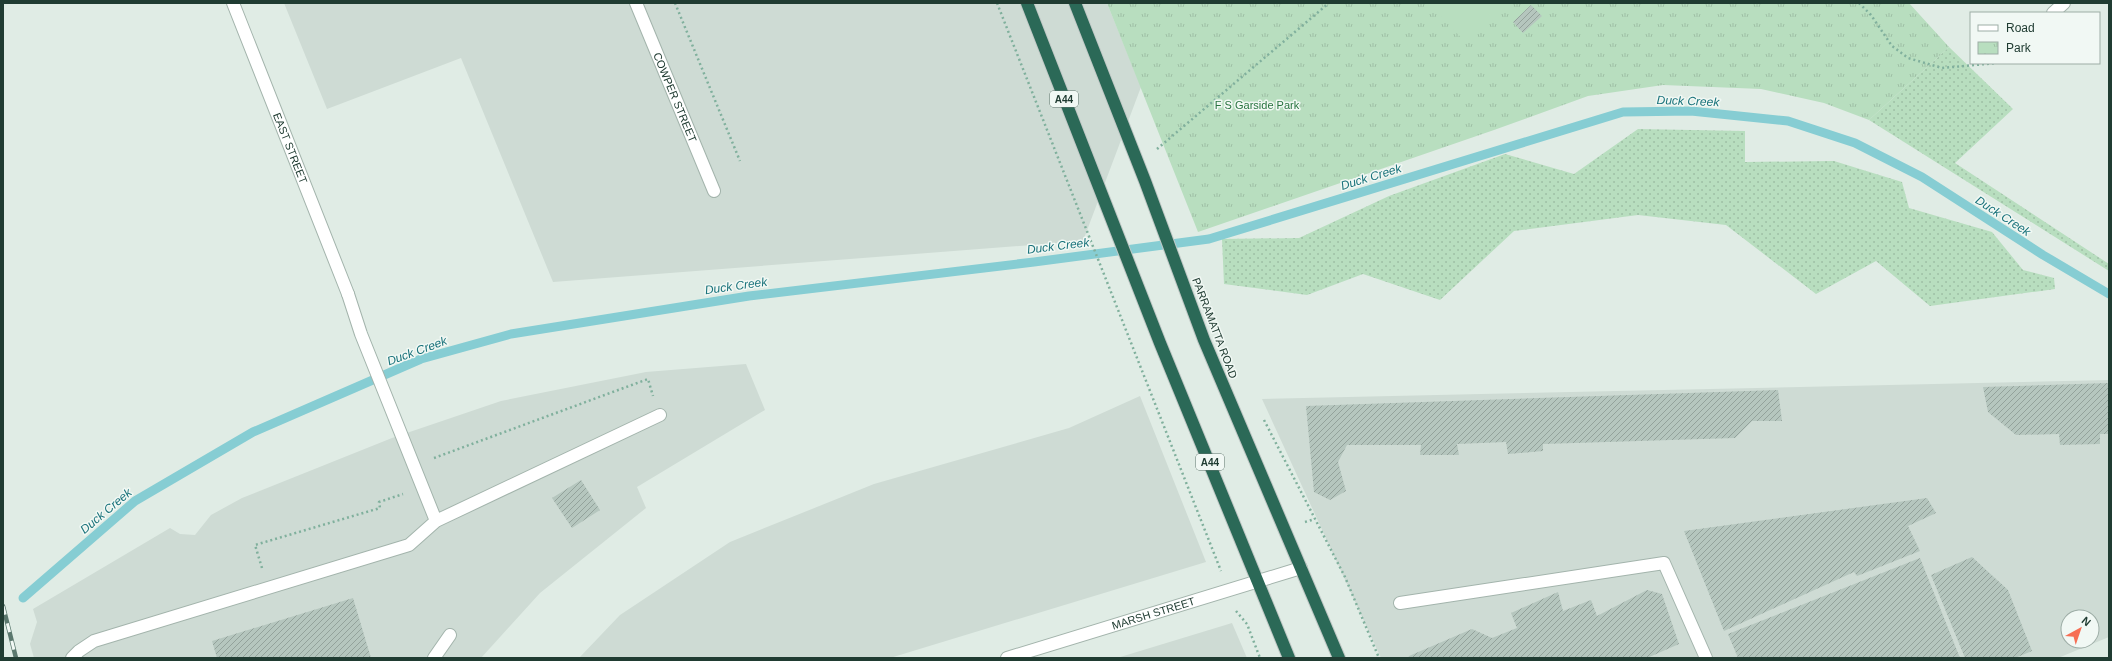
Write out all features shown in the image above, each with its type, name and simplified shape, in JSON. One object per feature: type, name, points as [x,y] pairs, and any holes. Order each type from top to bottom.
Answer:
[{"type":"highway","name":"A44","points":[[1027,3],[1160,343],[1260,582],[1289,658]]},
{"type":"highway","name":"PARRAMATTA ROAD","points":[[1075,3],[1145,180],[1204,340],[1339,658]]},
{"type":"street","name":"EAST STREET","points":[[233,3],[348,294],[361,334],[436,521]]},
{"type":"street","name":"COWPER STREET","points":[[636,3],[714,191]]},
{"type":"street","points":[[2054,12],[2064,3]]},
{"type":"street","points":[[72,658],[79,651],[94,641],[409,545],[436,521],[660,415]]},
{"type":"street","points":[[1400,603],[1664,563],[1706,658]]},
{"type":"street","name":"MARSH STREET","points":[[1007,658],[1227,590],[1260,582],[1301,568]]},
{"type":"street","points":[[434,658],[450,635]]},
{"type":"path","points":[[675,3],[740,162]]},
{"type":"path","points":[[997,3],[1129,337],[1147,388],[1164,424],[1216,558]]},
{"type":"path","points":[[1152,152],[1329,3]]},
{"type":"path","points":[[1859,3],[1871,15],[1892,46],[1908,58],[1942,68],[1986,64]]},
{"type":"path","points":[[429,460],[648,379],[660,415]]},
{"type":"path","points":[[1261,414],[1345,578],[1378,658]]},
{"type":"path","points":[[264,572],[255,545],[380,508],[379,502],[422,488]]},
{"type":"path","points":[[1237,612],[1247,624],[1260,658]]},
{"type":"shaded area","points":[[284,3],[1107,3],[1141,87],[1083,241],[553,282],[461,58],[327,109]]},
{"type":"shaded area","points":[[746,364],[765,410],[637,487],[646,508],[540,593],[481,658],[34,658],[30,644],[37,622],[33,609],[170,528],[180,534],[195,535],[211,515],[242,498],[392,438],[501,401],[646,372]]},
{"type":"shaded area","points":[[2109,380],[2109,637],[2100,641],[2100,609],[2060,609],[2060,649],[2080,649],[2058,658],[1381,658],[1262,399]]},
{"type":"shaded area","points":[[1140,396],[1206,562],[890,658],[579,658],[620,615],[730,542],[874,484],[1069,428]]},
{"type":"shaded area","points":[[1232,623],[1247,658],[1117,658]]},
{"type":"green space","name":"F S Garside Park","points":[[1107,3],[1909,3],[1949,47],[1869,120],[1824,103],[1761,89],[1663,85],[1588,96],[1198,232]]},
{"type":"green space","points":[[1429,3],[1511,3],[1467,44]]},
{"type":"green space","points":[[1949,47],[2013,109],[1955,163],[2109,264],[2109,271],[1869,120]]},
{"type":"green space","points":[[1638,129],[1745,131],[1745,162],[1834,161],[1902,182],[1909,208],[1992,232],[2023,270],[2054,278],[2055,289],[1930,306],[1876,261],[1816,294],[1726,225],[1638,215],[1514,231],[1440,300],[1363,274],[1307,295],[1224,284],[1222,239],[1299,238],[1389,196],[1505,154],[1574,174]]},
{"type":"building","points":[[1531,5],[1542,16],[1523,33],[1513,22]]},
{"type":"building","points":[[2109,383],[2109,434],[2100,434],[2100,444],[2060,445],[2059,434],[2016,435],[1988,412],[1983,387]]},
{"type":"building","points":[[1778,390],[1782,421],[1752,421],[1735,438],[1543,444],[1543,451],[1508,454],[1506,442],[1457,444],[1459,455],[1420,455],[1421,445],[1347,445],[1338,462],[1346,491],[1330,500],[1314,492],[1306,406]]},
{"type":"building","points":[[581,480],[600,510],[572,528],[552,498]]},
{"type":"building","points":[[1927,498],[1936,513],[1908,526],[1920,551],[1857,576],[1854,572],[1724,631],[1684,531]]},
{"type":"building","points":[[1972,557],[2008,590],[2032,651],[2015,658],[1965,658],[1931,575]]},
{"type":"building","points":[[1920,558],[1960,658],[1738,658],[1728,634]]},
{"type":"building","points":[[1647,590],[1662,594],[1679,644],[1647,658],[1408,658],[1409,656],[1472,629],[1492,638],[1517,628],[1511,613],[1558,592],[1563,611],[1591,600],[1597,616]]},
{"type":"building","points":[[353,598],[371,658],[217,658],[212,641]]},
{"type":"waterway","name":"Duck Creek","points":[[23,598],[135,501],[253,432],[421,359],[511,334],[749,296],[1034,262],[1209,239],[1623,112],[1691,111],[1788,121],[1855,143],[1922,177],[2043,255],[2109,294]]},
{"type":"railway","points":[[3,606],[16,658]]}]
